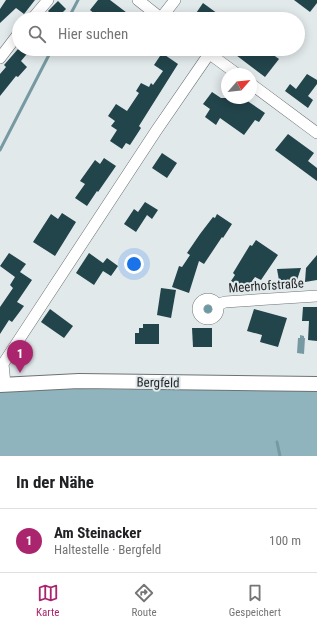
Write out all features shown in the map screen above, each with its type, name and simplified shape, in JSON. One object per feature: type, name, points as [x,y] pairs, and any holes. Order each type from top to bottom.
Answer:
[{"type":"street","points":[[38,12],[48,0]]},
{"type":"street","points":[[138,0],[154,12]]},
{"type":"street","points":[[166,12],[175,0]]},
{"type":"street","points":[[0,58],[12,42]]},
{"type":"street","points":[[3,385],[3,364],[156,131],[203,56]]},
{"type":"street","points":[[213,56],[229,68]]},
{"type":"street","points":[[257,88],[317,133]]},
{"type":"street","name":"Meerhofstraße","points":[[217,305],[225,302],[317,296]]},
{"type":"street","name":"Bergfeld","points":[[3,385],[79,381],[317,384]]},
{"type":"shaded area","points":[[300,335],[304,336],[305,338],[304,354],[297,353],[298,338],[300,338]]},
{"type":"shaded area","points":[[80,389],[317,391],[317,456],[0,456],[0,391]]},
{"type":"building","points":[[6,0],[35,0],[26,12],[21,12],[16,8],[0,23],[0,9]]},
{"type":"building","points":[[98,0],[110,0],[126,12],[92,12],[90,10]]},
{"type":"building","points":[[294,0],[317,0],[317,3],[310,12]]},
{"type":"building","points":[[58,1],[66,9],[63,12],[48,11]]},
{"type":"building","points":[[203,3],[215,12],[197,12]]},
{"type":"building","points":[[12,56],[25,56],[21,61],[27,67],[18,77],[16,76],[0,96],[0,74],[6,67],[4,65]]},
{"type":"building","points":[[160,56],[166,56],[178,64],[139,126],[141,128],[130,145],[126,143],[122,149],[110,141],[117,130],[111,126],[115,121],[108,116],[116,104],[127,111],[139,93],[136,91],[141,83],[149,87],[151,83],[153,85],[163,71],[154,65]]},
{"type":"building","points":[[237,56],[275,56],[279,59],[265,77],[257,71],[257,68],[253,68]]},
{"type":"building","points":[[307,74],[317,80],[317,84],[308,96],[313,100],[308,108],[285,91],[290,84],[296,89]]},
{"type":"building","points":[[212,92],[221,98],[221,104],[252,104],[265,113],[259,122],[255,120],[244,135],[220,118],[216,125],[205,117],[210,109],[203,104]]},
{"type":"building","points":[[288,134],[314,153],[308,161],[317,168],[317,181],[275,150]]},
{"type":"building","points":[[162,153],[177,163],[167,178],[152,168]]},
{"type":"building","points":[[104,158],[116,166],[87,206],[75,198],[85,184],[80,181],[95,160],[100,164]]},
{"type":"building","points":[[145,202],[158,210],[152,219],[147,215],[136,232],[124,224],[134,209],[138,212]]},
{"type":"building","points":[[62,213],[76,222],[55,256],[33,242],[51,214],[58,219]]},
{"type":"building","points":[[217,214],[232,224],[204,264],[199,261],[189,293],[172,287],[179,266],[182,267],[190,255],[187,253],[213,217],[215,218]]},
{"type":"building","points":[[256,240],[278,255],[261,280],[255,277],[250,284],[247,283],[243,289],[231,281],[235,275],[233,273],[250,245],[252,246]]},
{"type":"building","points":[[9,253],[26,264],[20,272],[32,280],[17,302],[24,306],[12,322],[9,320],[0,334],[0,307],[13,288],[10,285],[15,277],[0,266]]},
{"type":"building","points":[[89,253],[103,263],[107,258],[118,266],[111,276],[103,271],[94,285],[76,273]]},
{"type":"building","points":[[317,255],[317,280],[305,282],[306,268]]},
{"type":"building","points":[[301,268],[296,283],[280,286],[277,269]]},
{"type":"building","points":[[161,288],[176,290],[171,318],[157,315]]},
{"type":"building","points":[[303,307],[317,307],[317,341],[308,340],[309,321],[302,321]]},
{"type":"building","points":[[50,309],[73,326],[64,338],[41,322]]},
{"type":"building","points":[[254,309],[287,318],[278,347],[260,342],[262,335],[247,331]]},
{"type":"building","points":[[143,324],[159,324],[159,344],[135,344],[135,333],[139,333],[139,328],[143,328]]},
{"type":"building","points":[[192,328],[212,328],[212,347],[193,347]]},
{"type":"waterway","points":[[72,12],[78,0]]},
{"type":"waterway","points":[[0,150],[48,56]]},
{"type":"waterway","points":[[277,442],[280,456]]},
{"type":"place","name":"Am Steinacker","points":[[20,373]]}]
